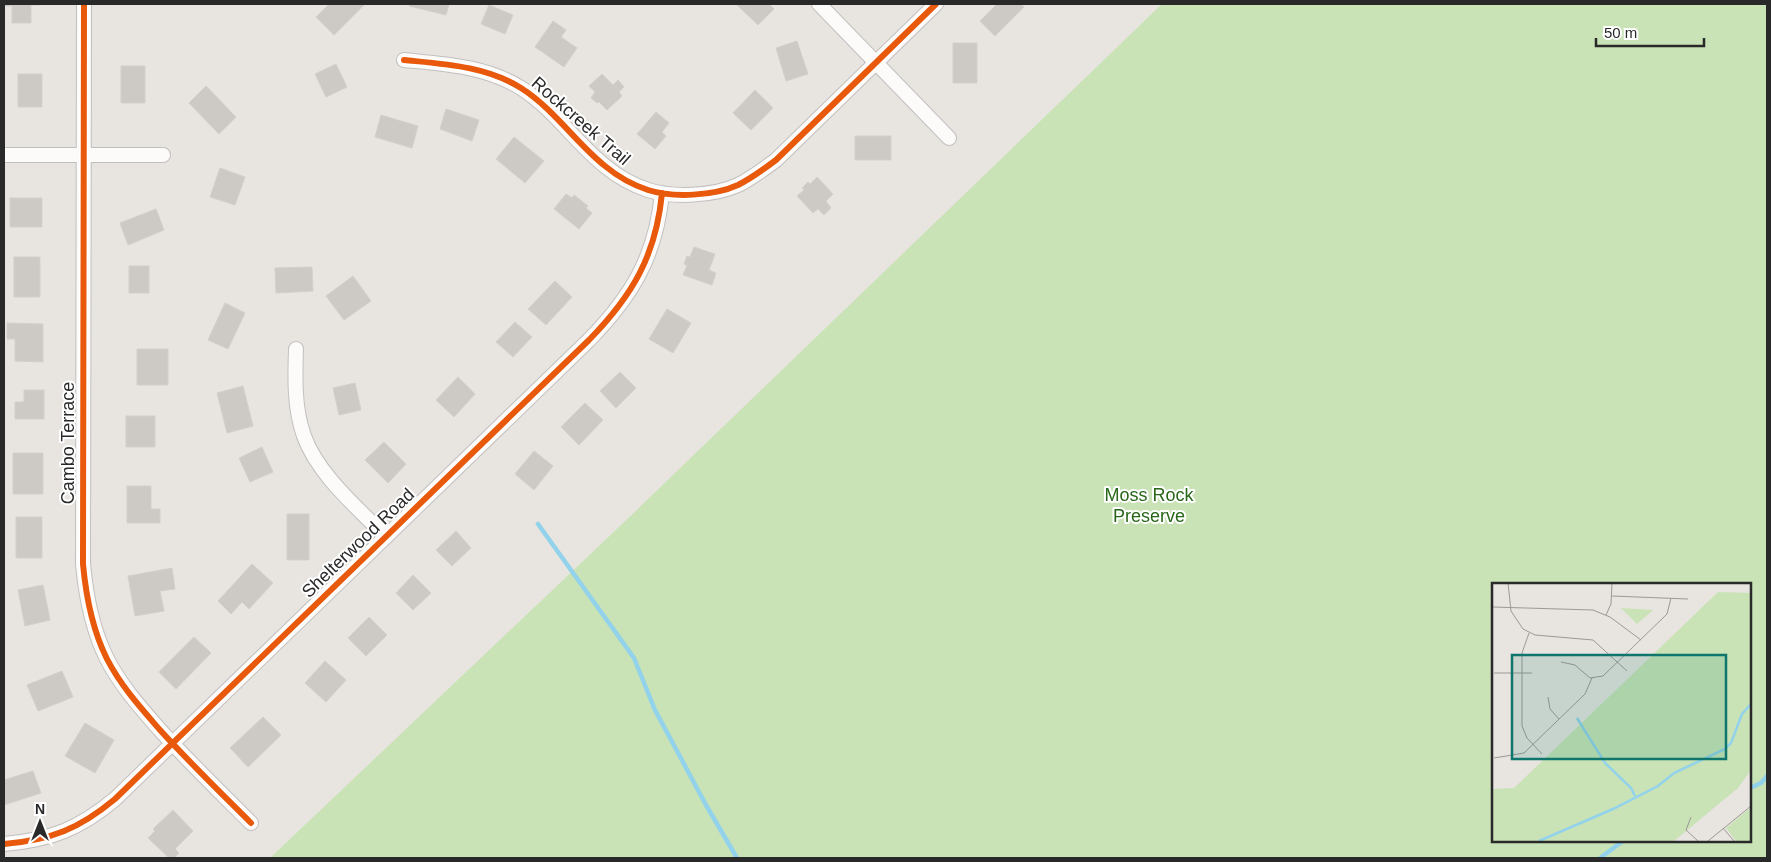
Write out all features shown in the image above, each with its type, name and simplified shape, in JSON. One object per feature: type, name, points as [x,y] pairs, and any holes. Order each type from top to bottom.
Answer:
[{"type":"street","name":"Cambo Terrace","points":[[84,4],[83,564],[90,614],[98,638],[116,675],[127,692],[172,743],[251,823]]},
{"type":"street","points":[[820,4],[949,138]]},
{"type":"street","name":"Rockcreek Trail","points":[[404,60],[448,64],[475,69],[513,84],[545,105],[603,165],[618,176],[647,190],[687,194],[712,192],[736,186],[776,160],[936,4]]},
{"type":"street","points":[[4,155],[162,155]]},
{"type":"street","name":"Shelterwood Road","points":[[4,844],[39,840],[58,835],[97,814],[115,799],[589,340],[615,312],[632,287],[645,262],[660,212],[662,193]]},
{"type":"street","points":[[296,349],[296,400],[304,436],[312,454],[331,480],[386,536]]},
{"type":"green space","name":"Moss Rock Preserve","points":[[1162,4],[1767,4],[1767,858],[270,858],[620,526]]},
{"type":"building","points":[[4,4],[40,5],[31,5],[31,23],[12,23],[12,6],[4,6]]},
{"type":"building","points":[[329,4],[365,4],[334,35],[316,17]]},
{"type":"building","points":[[410,4],[449,4],[446,15],[409,6]]},
{"type":"building","points":[[736,4],[769,4],[774,9],[758,25]]},
{"type":"building","points":[[997,4],[1021,4],[1024,7],[995,36],[980,21]]},
{"type":"building","points":[[489,5],[513,15],[505,34],[481,24]]},
{"type":"building","points":[[553,21],[566,30],[561,37],[577,48],[564,67],[535,47]]},
{"type":"building","points":[[797,41],[808,74],[786,81],[776,48]]},
{"type":"building","points":[[953,43],[977,43],[977,83],[953,83]]},
{"type":"building","points":[[336,64],[347,87],[326,97],[315,74]]},
{"type":"building","points":[[121,66],[145,66],[145,103],[121,103]]},
{"type":"building","points":[[18,74],[42,74],[42,107],[18,107]]},
{"type":"building","points":[[602,74],[613,85],[618,80],[624,87],[619,92],[622,96],[607,110],[599,102],[597,103],[591,98],[595,92],[589,86]]},
{"type":"building","points":[[206,86],[236,117],[219,134],[189,103]]},
{"type":"building","points":[[755,90],[773,108],[751,130],[733,113]]},
{"type":"building","points":[[446,109],[479,120],[472,141],[440,129]]},
{"type":"building","points":[[656,112],[669,123],[662,132],[666,136],[655,149],[637,134]]},
{"type":"building","points":[[381,115],[418,126],[412,148],[375,137]]},
{"type":"building","points":[[855,136],[891,136],[891,160],[855,160]]},
{"type":"building","points":[[514,137],[544,161],[525,183],[496,159]]},
{"type":"building","points":[[220,168],[245,177],[235,205],[210,197]]},
{"type":"building","points":[[817,177],[833,194],[826,201],[831,208],[824,215],[818,209],[813,213],[797,196],[804,190],[802,188],[808,182],[810,184]]},
{"type":"building","points":[[566,194],[572,198],[574,195],[588,206],[586,208],[592,213],[579,229],[554,209]]},
{"type":"building","points":[[10,198],[42,198],[42,227],[10,227]]},
{"type":"building","points":[[156,209],[164,230],[128,245],[120,223]]},
{"type":"building","points":[[694,247],[715,254],[709,270],[716,273],[712,285],[683,275],[687,265],[684,264],[687,256],[690,257]]},
{"type":"building","points":[[14,257],[40,257],[40,297],[14,297]]},
{"type":"building","points":[[129,266],[149,266],[149,293],[129,293]]},
{"type":"building","points":[[312,267],[313,291],[276,293],[275,268]]},
{"type":"building","points":[[353,276],[371,301],[344,320],[326,296]]},
{"type":"building","points":[[555,281],[572,297],[546,325],[528,309]]},
{"type":"building","points":[[225,303],[245,313],[228,349],[208,340]]},
{"type":"building","points":[[667,309],[691,323],[673,353],[649,339]]},
{"type":"building","points":[[515,322],[532,337],[513,357],[496,342]]},
{"type":"building","points":[[7,323],[43,324],[43,362],[15,361],[15,339],[7,339]]},
{"type":"building","points":[[137,349],[168,349],[168,385],[137,385]]},
{"type":"building","points":[[620,372],[636,388],[616,408],[600,391]]},
{"type":"building","points":[[458,377],[475,394],[454,417],[436,400]]},
{"type":"building","points":[[355,383],[361,410],[339,415],[333,388]]},
{"type":"building","points":[[243,386],[253,426],[227,433],[217,393]]},
{"type":"building","points":[[24,390],[44,390],[44,419],[15,419],[15,402],[24,402]]},
{"type":"building","points":[[585,403],[603,420],[579,445],[561,427]]},
{"type":"building","points":[[126,416],[155,416],[155,447],[126,447]]},
{"type":"building","points":[[384,442],[406,464],[388,483],[365,460]]},
{"type":"building","points":[[262,447],[273,472],[250,482],[239,458]]},
{"type":"building","points":[[534,451],[553,466],[534,490],[515,474]]},
{"type":"building","points":[[13,453],[43,453],[43,494],[13,494]]},
{"type":"building","points":[[127,486],[151,486],[151,509],[160,509],[160,523],[127,523]]},
{"type":"building","points":[[287,514],[309,514],[309,560],[287,560]]},
{"type":"building","points":[[16,517],[42,517],[42,558],[16,558]]},
{"type":"building","points":[[456,531],[471,548],[452,566],[436,550]]},
{"type":"building","points":[[252,564],[273,583],[249,609],[242,602],[231,614],[218,601]]},
{"type":"building","points":[[172,568],[175,589],[160,591],[164,611],[135,616],[128,576]]},
{"type":"building","points":[[413,575],[431,593],[413,610],[396,593]]},
{"type":"building","points":[[43,585],[50,620],[25,626],[18,590]]},
{"type":"building","points":[[369,617],[387,635],[366,656],[348,638]]},
{"type":"building","points":[[194,637],[211,653],[176,689],[159,672]]},
{"type":"building","points":[[325,661],[346,680],[326,702],[305,683]]},
{"type":"building","points":[[62,671],[73,697],[38,711],[27,685]]},
{"type":"building","points":[[263,717],[281,735],[248,767],[230,748]]},
{"type":"building","points":[[85,723],[114,740],[95,773],[65,756]]},
{"type":"building","points":[[33,771],[41,793],[4,805],[4,780]]},
{"type":"building","points":[[173,810],[193,831],[175,849],[179,853],[174,858],[169,858],[148,838],[155,831],[153,829]]},
{"type":"waterway","points":[[538,524],[634,658],[655,710],[737,858]]},
{"type":"waterway","points":[[1751,788],[1761,783],[1767,776]]},
{"type":"waterway","points":[[1600,858],[1622,842]]},
{"type":"cycle path","points":[[84,4],[83,564],[88,601],[102,648],[112,669],[125,687],[171,742],[251,823]]},
{"type":"cycle path","points":[[404,60],[464,67],[508,81],[533,96],[594,157],[625,180],[658,193],[681,195],[706,194],[738,185],[776,160],[936,4]]},
{"type":"cycle path","points":[[4,844],[36,840],[64,831],[89,818],[115,799],[589,340],[618,307],[648,256],[659,216],[662,193]]}]
